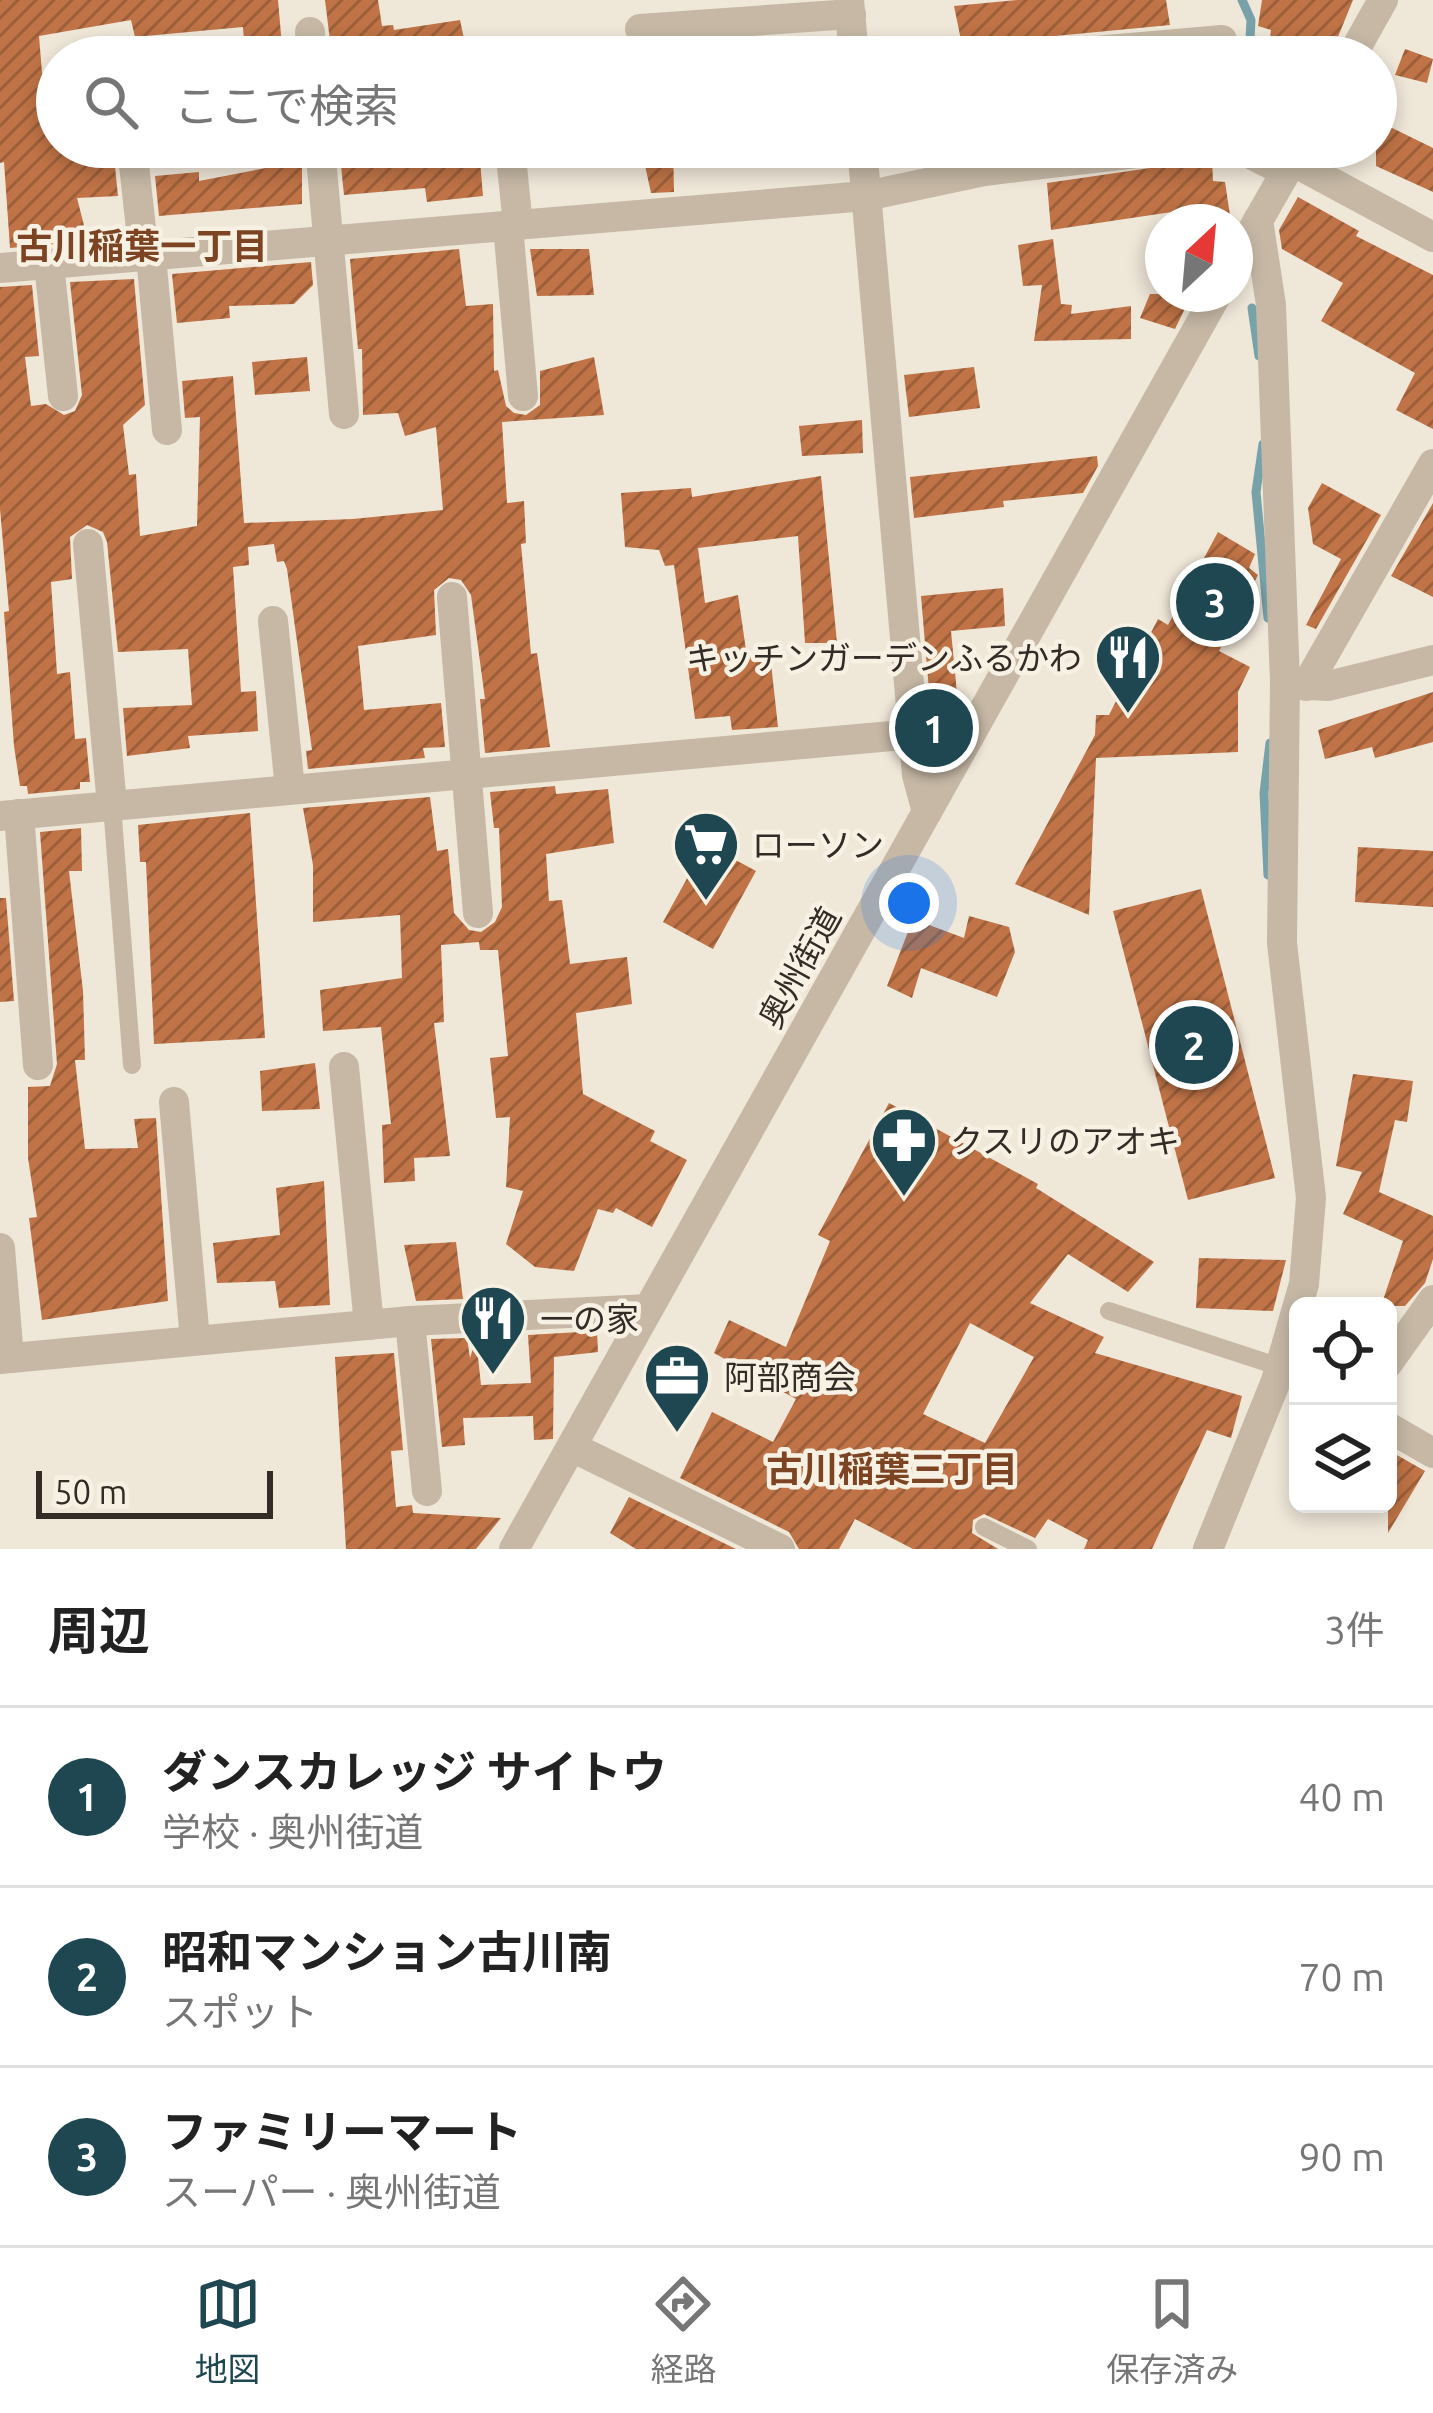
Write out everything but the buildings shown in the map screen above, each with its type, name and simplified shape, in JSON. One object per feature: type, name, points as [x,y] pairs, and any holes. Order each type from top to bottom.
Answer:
[{"type":"street","points":[[1363,36],[1383,0]]},
{"type":"street","points":[[640,29],[850,7]]},
{"type":"street","points":[[135,168],[166,430]]},
{"type":"street","points":[[322,168],[344,414]]},
{"type":"street","points":[[510,168],[523,396]]},
{"type":"street","points":[[864,168],[914,734],[927,812]]},
{"type":"street","points":[[0,268],[866,196],[1010,168]]},
{"type":"street","points":[[1253,229],[1287,168]]},
{"type":"street","points":[[1307,168],[1433,237]]},
{"type":"street","points":[[1208,1549],[1285,1379],[1304,1284],[1311,1198],[1282,943],[1296,684],[1270,305],[1258,220]]},
{"type":"street","points":[[49,264],[63,397]]},
{"type":"street","name":"奥州街道","points":[[514,1549],[1206,312]]},
{"type":"street","points":[[1296,684],[1433,464]]},
{"type":"street","points":[[88,544],[112,805]]},
{"type":"street","points":[[452,597],[478,914]]},
{"type":"street","points":[[273,621],[290,789]]},
{"type":"street","points":[[1296,684],[1328,686],[1433,660]]},
{"type":"street","points":[[38,1065],[9,815],[914,734]]},
{"type":"street","points":[[344,1067],[369,1325]]},
{"type":"street","points":[[174,1102],[196,1340]]},
{"type":"street","points":[[0,1248],[4,1358],[369,1325],[648,1309]]},
{"type":"street","points":[[1397,1351],[1433,1300]]},
{"type":"street","points":[[410,1322],[428,1491]]},
{"type":"street","points":[[1397,1431],[1433,1453]]},
{"type":"street","points":[[572,1447],[780,1549]]},
{"type":"lane","points":[[112,805],[131,1064]]},
{"type":"lane","points":[[1109,1311],[1285,1379]]},
{"type":"lane","points":[[984,1527],[1028,1549]]},
{"type":"waterway","points":[[1242,0],[1251,20],[1250,36]]},
{"type":"waterway","points":[[1253,312],[1259,356]]},
{"type":"waterway","points":[[1263,444],[1256,492],[1268,618]]},
{"type":"waterway","points":[[1268,875],[1264,793],[1270,743]]},
{"type":"place","name":"ファミリーマート","points":[[1215,602]]},
{"type":"place","name":"キッチンガーデンふるかわ","points":[[1128,716]]},
{"type":"place","name":"ダンスカレッジ サイトウ","points":[[934,728]]},
{"type":"place","name":"ローソン","points":[[706,903]]},
{"type":"place","name":"昭和マンション古川南","points":[[1194,1045]]},
{"type":"place","name":"クスリのアオキ","points":[[904,1199]]},
{"type":"place","name":"一の家","points":[[493,1377]]},
{"type":"place","name":"阿部商会","points":[[677,1435]]},
{"type":"district","name":"古川稲葉一丁目","points":[[142,245]]},
{"type":"district","name":"古川稲葉三丁目","points":[[892,1468]]}]
